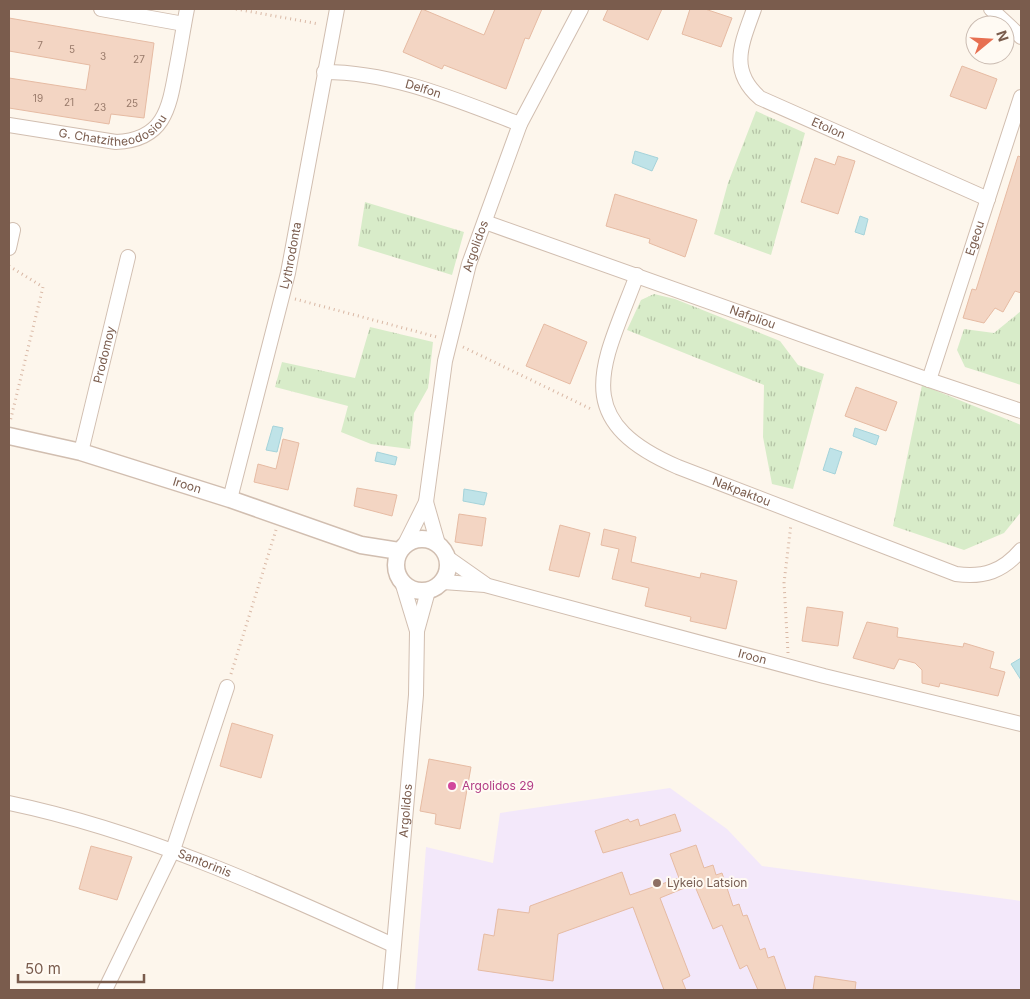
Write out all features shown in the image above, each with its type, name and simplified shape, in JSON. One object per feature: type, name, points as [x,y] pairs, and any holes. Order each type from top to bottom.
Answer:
[{"type":"street","points":[[101,9],[184,24]]},
{"type":"street","name":"G. Chatzitheodosiou","points":[[9,125],[116,142],[143,136],[159,124],[168,108],[187,9]]},
{"type":"street","name":"Lythrodonta","points":[[230,499],[288,273],[337,9]]},
{"type":"street","name":"Argolidos","points":[[402,548],[426,502],[445,361],[469,264],[520,124],[581,9]]},
{"type":"street","name":"Etolon","points":[[754,9],[742,44],[740,65],[748,87],[760,98],[988,198]]},
{"type":"street","points":[[991,9],[1021,37]]},
{"type":"street","name":"Delfon","points":[[324,72],[362,73],[417,86],[520,124]]},
{"type":"street","name":"Egeou","points":[[929,380],[1021,97]]},
{"type":"street","name":"Nafpliou","points":[[485,222],[1021,411]]},
{"type":"street","points":[[9,248],[13,230]]},
{"type":"street","name":"Prodomoy","points":[[82,452],[128,257]]},
{"type":"street","name":"Nakpaktou","points":[[636,275],[603,370],[603,396],[613,420],[640,447],[659,459],[956,574],[974,576],[992,573],[1007,564],[1021,550]]},
{"type":"street","name":"Iroon","points":[[9,436],[82,452],[230,499],[361,545],[402,548]]},
{"type":"street","name":"Argolidos","points":[[426,502],[438,544]]},
{"type":"street","points":[[422,539],[438,544],[448,558],[447,575],[443,582],[428,592],[411,590],[404,585],[396,568],[402,548],[422,539]]},
{"type":"street","name":"Iroon","points":[[361,545],[396,568]]},
{"type":"street","name":"Iroon","points":[[448,558],[486,585]]},
{"type":"street","name":"Iroon","points":[[443,582],[486,585],[788,666],[1021,724]]},
{"type":"street","name":"Argolidos","points":[[404,585],[417,631]]},
{"type":"street","name":"Argolidos","points":[[390,990],[414,738],[417,631],[428,592]]},
{"type":"street","points":[[105,990],[173,850],[227,687]]},
{"type":"street","name":"Santorinis","points":[[9,803],[68,817],[173,850],[301,903],[393,945]]},
{"type":"path","points":[[236,9],[333,27]]},
{"type":"path","points":[[9,266],[43,287],[9,427]]},
{"type":"path","points":[[788,666],[784,583],[793,511]]},
{"type":"path","points":[[227,687],[280,518]]},
{"type":"shaded area","name":"Lykeio Latsion","points":[[670,788],[727,829],[762,866],[1021,901],[1021,990],[415,990],[426,847],[493,863],[500,813]]},
{"type":"green space","points":[[756,111],[805,133],[771,255],[714,234],[728,183]]},
{"type":"green space","points":[[365,202],[464,232],[452,275],[358,246]]},
{"type":"green space","points":[[654,294],[675,299],[780,341],[798,365],[824,374],[793,489],[772,484],[763,437],[764,385],[627,330],[641,300]]},
{"type":"green space","points":[[1021,311],[1021,385],[965,367],[957,350],[964,329],[994,333]]},
{"type":"green space","points":[[370,327],[433,342],[428,388],[414,413],[410,449],[371,444],[341,432],[348,406],[275,387],[282,362],[355,378]]},
{"type":"green space","points":[[922,385],[1021,425],[1021,512],[1004,533],[964,550],[893,526]]},
{"type":"water","points":[[635,151],[658,158],[652,171],[632,163]]},
{"type":"water","points":[[860,216],[868,219],[864,235],[855,232]]},
{"type":"water","points":[[273,426],[283,428],[277,452],[266,450]]},
{"type":"water","points":[[855,428],[879,436],[876,445],[853,436]]},
{"type":"water","points":[[830,448],[842,452],[835,474],[823,470]]},
{"type":"water","points":[[377,452],[397,457],[395,465],[375,461]]},
{"type":"water","points":[[464,489],[487,493],[484,505],[463,501]]},
{"type":"water","points":[[1021,658],[1021,680],[1011,664]]},
{"type":"building","points":[[422,9],[484,35],[495,9],[542,9],[529,39],[525,38],[506,89],[444,65],[442,69],[403,52]]},
{"type":"building","points":[[608,9],[662,9],[648,40],[603,20]]},
{"type":"building","points":[[690,9],[705,9],[732,18],[721,47],[682,34]]},
{"type":"building","points":[[9,18],[154,43],[144,118],[111,114],[109,124],[9,108],[9,78],[86,90],[90,65],[9,51]]},
{"type":"building","points":[[962,66],[997,79],[986,109],[950,96]]},
{"type":"building","points":[[838,156],[855,161],[838,214],[801,202],[815,158],[835,165]]},
{"type":"building","points":[[1018,156],[1021,157],[1021,293],[1015,291],[1003,312],[995,308],[984,323],[963,318],[972,289],[976,290]]},
{"type":"building","points":[[615,194],[697,220],[685,257],[649,243],[650,239],[606,226]]},
{"type":"building","points":[[544,324],[587,342],[570,384],[526,366]]},
{"type":"building","points":[[856,387],[897,402],[886,431],[845,416]]},
{"type":"building","points":[[283,439],[299,443],[288,490],[254,482],[258,464],[276,469]]},
{"type":"building","points":[[357,488],[397,495],[392,516],[354,506]]},
{"type":"building","points":[[459,514],[486,518],[482,546],[455,542]]},
{"type":"building","points":[[560,525],[590,533],[579,577],[549,570]]},
{"type":"building","points":[[604,529],[636,537],[631,562],[700,578],[701,573],[737,581],[726,629],[690,621],[691,617],[645,606],[649,588],[612,579],[619,549],[601,545]]},
{"type":"building","points":[[807,607],[843,612],[838,646],[802,641]]},
{"type":"building","points":[[867,622],[898,628],[897,637],[963,647],[964,643],[994,652],[990,668],[1005,672],[998,696],[940,683],[939,687],[922,683],[922,670],[915,663],[899,659],[894,669],[853,658]]},
{"type":"building","points":[[232,723],[273,735],[261,778],[220,766]]},
{"type":"building","points":[[429,759],[471,767],[460,829],[435,824],[436,814],[420,811]]},
{"type":"building","points":[[675,814],[681,831],[603,853],[595,831],[628,819],[630,822],[638,819],[640,826]]},
{"type":"building","points":[[696,845],[704,868],[713,865],[716,875],[722,873],[733,906],[739,904],[743,916],[747,915],[760,950],[765,948],[768,958],[774,956],[786,990],[758,990],[747,965],[740,969],[722,925],[713,929],[694,884],[660,898],[690,976],[682,980],[686,990],[664,990],[633,907],[558,934],[553,981],[478,970],[484,934],[494,936],[498,909],[529,913],[530,906],[622,872],[630,895],[679,878],[670,854]]},
{"type":"building","points":[[91,846],[132,857],[117,900],[79,889]]},
{"type":"building","points":[[815,976],[856,982],[855,990],[813,990]]},
{"type":"place","name":"Argolidos 29","points":[[452,786]]},
{"type":"place","name":"Lykeio Latsion","points":[[657,883]]}]
